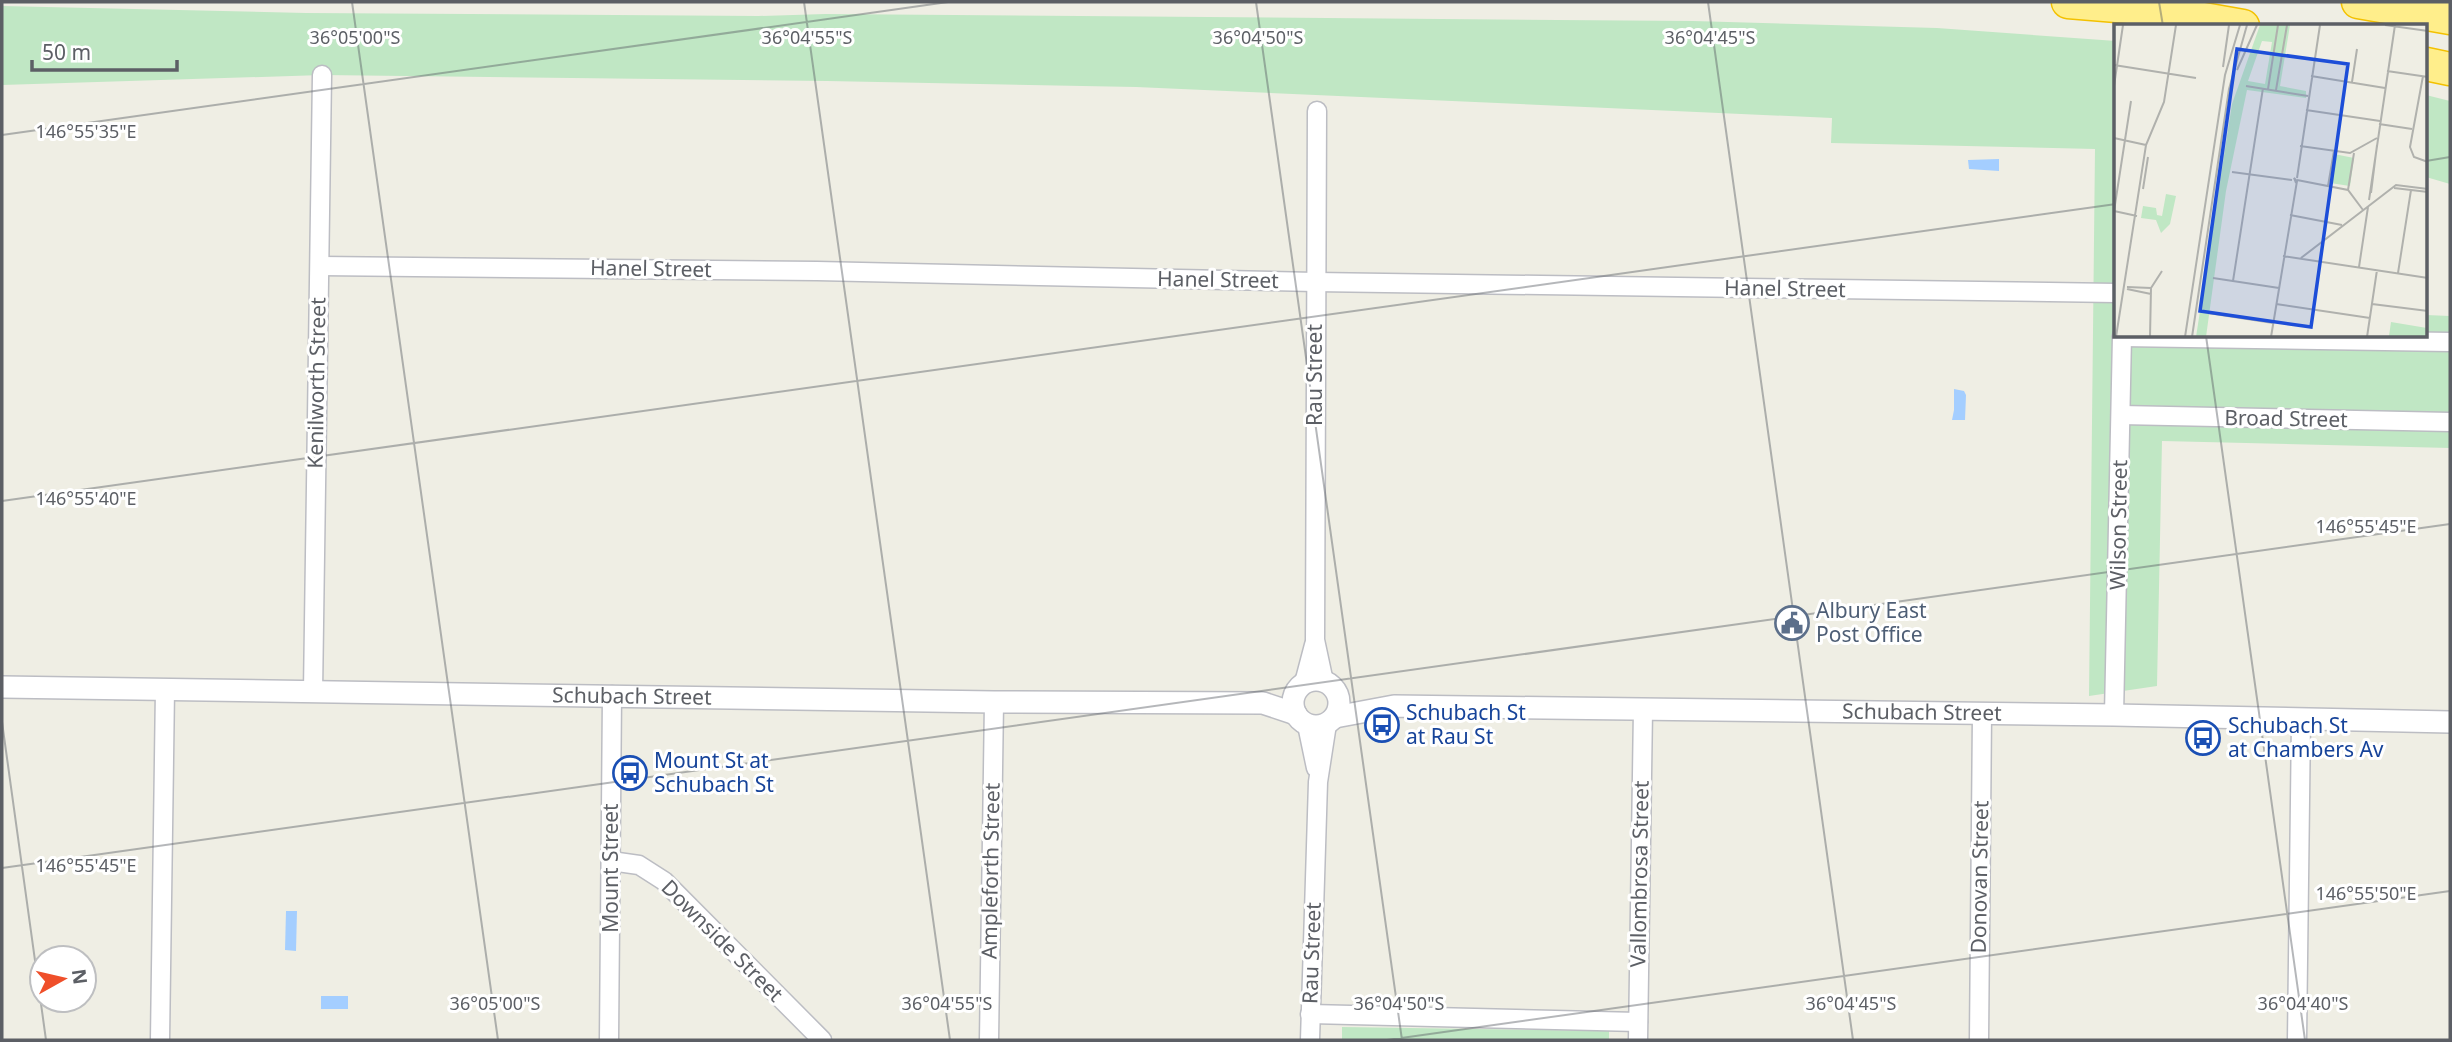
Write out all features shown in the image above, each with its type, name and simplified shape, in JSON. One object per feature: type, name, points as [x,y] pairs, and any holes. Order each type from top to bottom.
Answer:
[{"type":"highway","points":[[2068,2],[2141,8],[2232,24]]},
{"type":"highway","points":[[2358,2],[2450,18]]},
{"type":"highway","points":[[2428,64],[2450,69]]},
{"type":"street","name":"Kenilworth Street","points":[[313,692],[322,75]]},
{"type":"street","name":"Rau Street","points":[[1315,687],[1317,111]]},
{"type":"street","name":"Hanel Street","points":[[320,266],[817,271],[1315,282],[2114,293]]},
{"type":"street","name":"Wilson Street","points":[[2114,715],[2122,338]]},
{"type":"street","points":[[2231,338],[2450,342]]},
{"type":"street","name":"Broad Street","points":[[2121,415],[2450,422]]},
{"type":"street","name":"Schubach Street","points":[[2,687],[994,702],[1263,703],[1315,687],[1394,706]]},
{"type":"street","points":[[1315,687],[1340,700],[1316,720],[1293,703],[1315,687]]},
{"type":"street","points":[[160,1040],[165,689]]},
{"type":"street","name":"Mount Street","points":[[609,1040],[612,695]]},
{"type":"street","name":"Ampleforth Street","points":[[989,1040],[994,702]]},
{"type":"street","name":"Schubach Street","points":[[1263,703],[1316,720],[1394,706],[2450,722]]},
{"type":"street","name":"Vallombrosa Street","points":[[1638,1031],[1643,709]]},
{"type":"street","name":"Donovan Street","points":[[1979,1040],[1982,714]]},
{"type":"street","name":"Rau Street","points":[[1310,1040],[1318,782],[1316,720]]},
{"type":"street","points":[[2297,1040],[2301,720]]},
{"type":"street","name":"Downside Street","points":[[611,861],[639,864],[664,881],[822,1040]]},
{"type":"street","points":[[1310,1014],[1638,1031]]},
{"type":"green space","points":[[2,6],[306,13],[1693,21],[1937,28],[2114,41],[2114,338],[2428,338],[2428,315],[2450,316],[2450,448],[2162,441],[2157,686],[2089,696],[2095,149],[1831,143],[1832,118],[1136,87],[322,75],[2,85]]},
{"type":"green space","points":[[2428,96],[2450,101],[2450,184],[2428,178]]},
{"type":"green space","points":[[1342,1027],[1609,1031],[1609,1040],[1342,1040]]},
{"type":"water","points":[[1999,159],[1999,171],[1969,169],[1968,160]]},
{"type":"water","points":[[1954,389],[1964,391],[1966,395],[1965,420],[1952,420]]},
{"type":"water","points":[[286,911],[297,911],[296,951],[285,950]]},
{"type":"water","points":[[321,996],[348,996],[348,1009],[321,1009]]},
{"type":"place","name":"Albury East Post Office","points":[[1792,623]]},
{"type":"place","name":"Schubach St at Rau St","points":[[1382,725]]},
{"type":"place","name":"Schubach St at Chambers Av","points":[[2203,738]]},
{"type":"place","name":"Mount St at Schubach St","points":[[630,773]]}]
